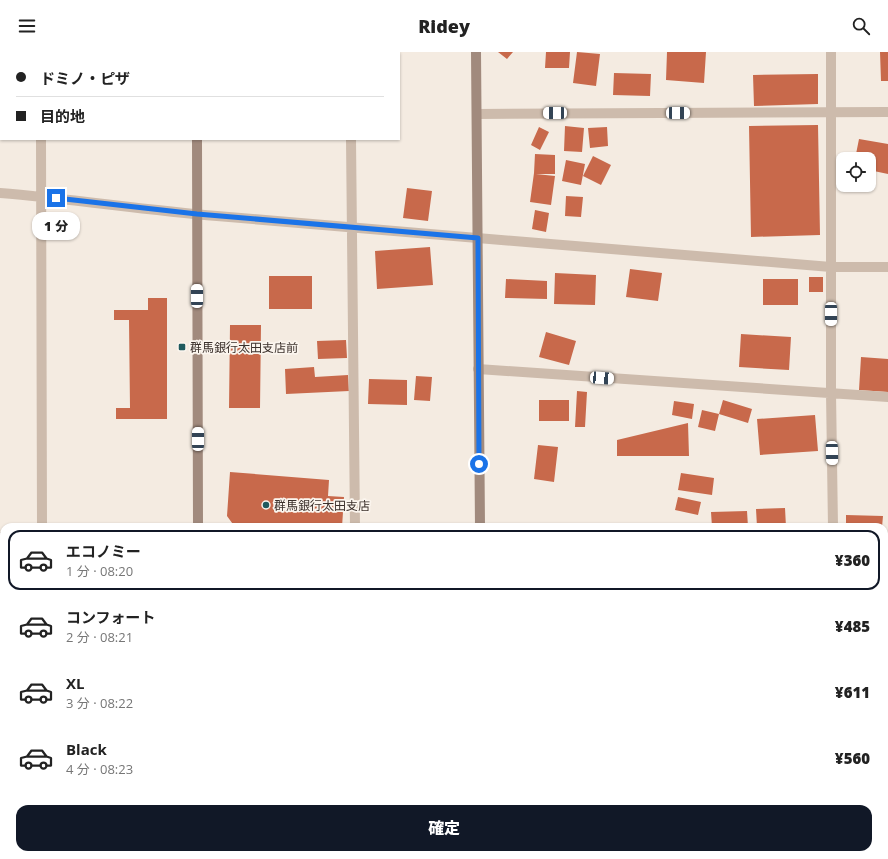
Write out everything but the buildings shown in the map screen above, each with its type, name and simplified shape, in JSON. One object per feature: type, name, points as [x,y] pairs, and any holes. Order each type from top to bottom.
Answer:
[{"type":"street","points":[[476,52],[480,523]]},
{"type":"street","points":[[831,52],[831,393],[833,523]]},
{"type":"street","points":[[476,114],[888,112]]},
{"type":"street","points":[[41,140],[42,523]]},
{"type":"street","points":[[197,140],[198,523]]},
{"type":"street","points":[[351,140],[355,523]]},
{"type":"street","points":[[0,194],[351,228],[831,267],[888,267]]},
{"type":"street","points":[[478,370],[888,396]]},
{"type":"place","name":"群馬銀行太田支店前","points":[[182,347]]},
{"type":"place","name":"群馬銀行太田支店","points":[[266,505]]},
{"type":"route","points":[[56,198],[197,214],[478,238],[479,464]]}]
